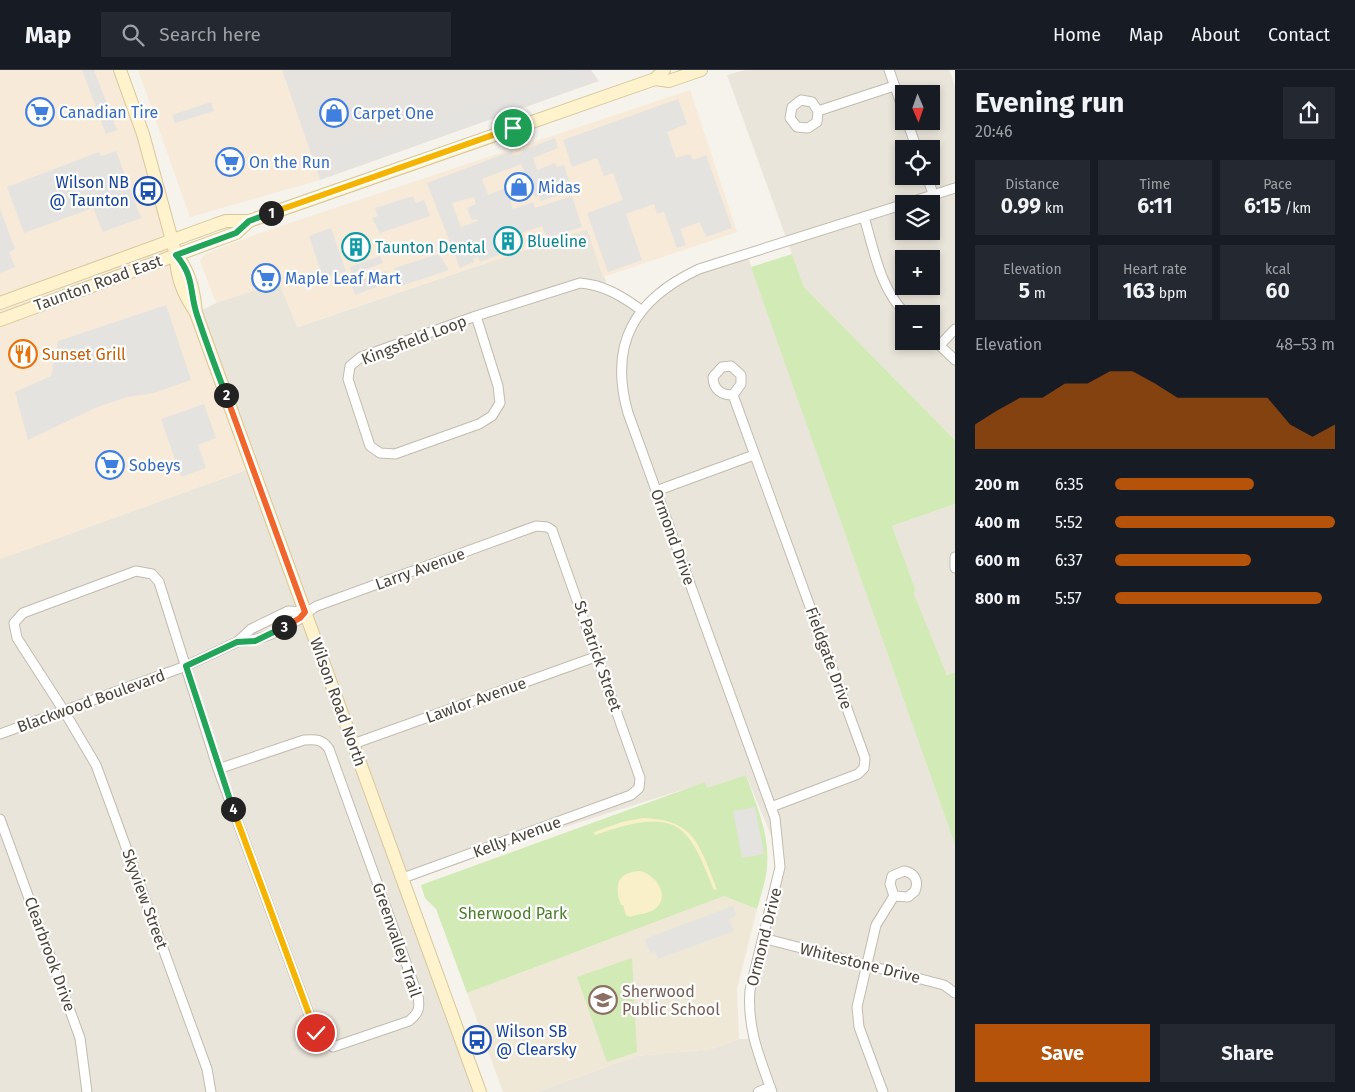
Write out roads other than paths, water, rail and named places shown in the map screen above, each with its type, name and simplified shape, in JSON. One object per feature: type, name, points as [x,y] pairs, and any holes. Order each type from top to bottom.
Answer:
[{"type":"main road","name":"Wilson Road North","points":[[120,70],[143,134],[176,255],[186,266],[194,290],[196,313],[480,1092]]},
{"type":"main road","name":"Taunton Road East","points":[[0,303],[226,221],[249,221],[659,74],[669,81],[701,70]]},
{"type":"main road","name":"Taunton Road East","points":[[0,320],[236,233],[249,221]]},
{"type":"street","points":[[818,111],[894,86],[889,70]]},
{"type":"street","points":[[930,185],[933,194]]},
{"type":"street","name":"Ormond Drive","points":[[771,1090],[753,1039],[749,1018],[750,990],[780,867],[777,831],[771,807],[656,491],[622,391],[620,365],[625,343],[641,310],[667,286],[699,269],[955,188]]},
{"type":"street","points":[[864,217],[886,286],[898,305]]},
{"type":"street","points":[[476,316],[580,283],[594,284],[609,290],[641,310]]},
{"type":"street","name":"Kingsfield Loop","points":[[476,316],[498,386],[500,403],[492,416],[479,424],[396,454],[380,453],[370,446],[348,379],[350,366],[361,357],[476,316]]},
{"type":"street","points":[[955,329],[940,344],[955,360]]},
{"type":"street","name":"Fieldgate Drive","points":[[733,395],[865,758],[864,768],[858,774],[771,807]]},
{"type":"street","points":[[656,491],[754,455]]},
{"type":"street","name":"Larry Avenue","points":[[305,612],[536,526]]},
{"type":"street","name":"St Patrick Street","points":[[536,526],[547,527],[555,536],[598,656],[640,778],[639,788],[631,794]]},
{"type":"street","points":[[955,557],[955,568]]},
{"type":"street","name":"Skyview Street","points":[[186,666],[159,582],[152,574],[136,571],[24,613],[14,623],[17,638],[96,765],[207,1069],[211,1092]]},
{"type":"street","name":"Blackwood Boulevard","points":[[0,734],[186,666],[237,642],[251,629],[288,612],[305,612]]},
{"type":"street","name":"Lawlor Avenue","points":[[353,744],[598,656]]},
{"type":"street","name":"Greenvalley Trail","points":[[186,666],[218,769],[316,1033],[333,1047],[409,1021],[417,1015],[419,1006],[418,996],[332,758],[324,742],[316,739],[304,740],[218,769]]},
{"type":"street","name":"Kelly Avenue","points":[[403,878],[631,794]]},
{"type":"street","name":"Clearbrook Drive","points":[[0,819],[80,1038],[87,1092]]},
{"type":"street","points":[[883,1092],[857,1017],[866,963],[876,925],[894,896]]},
{"type":"street","name":"Whitestone Drive","points":[[763,938],[866,963],[944,985],[955,993]]},
{"type":"street","points":[[758,1092],[771,1090]]},
{"type":"place","name":"Canadian Tire","points":[[40,112]]},
{"type":"place","name":"Carpet One","points":[[334,113]]},
{"type":"place","name":"On the Run","points":[[230,162]]},
{"type":"place","name":"Midas","points":[[519,187]]},
{"type":"place","name":"Wilson NB @ Taunton","points":[[148,191]]},
{"type":"place","name":"Blueline","points":[[508,241]]},
{"type":"place","name":"Taunton Dental","points":[[356,247]]},
{"type":"place","name":"Maple Leaf Mart","points":[[266,278]]},
{"type":"place","name":"Sunset Grill","points":[[23,354]]},
{"type":"place","name":"Sobeys","points":[[110,465]]},
{"type":"place","name":"Sherwood Public School","points":[[603,1000]]},
{"type":"place","name":"Wilson SB @ Clearsky","points":[[477,1040]]},
{"type":"park label","name":"Sherwood Park","points":[[513,913]]}]
